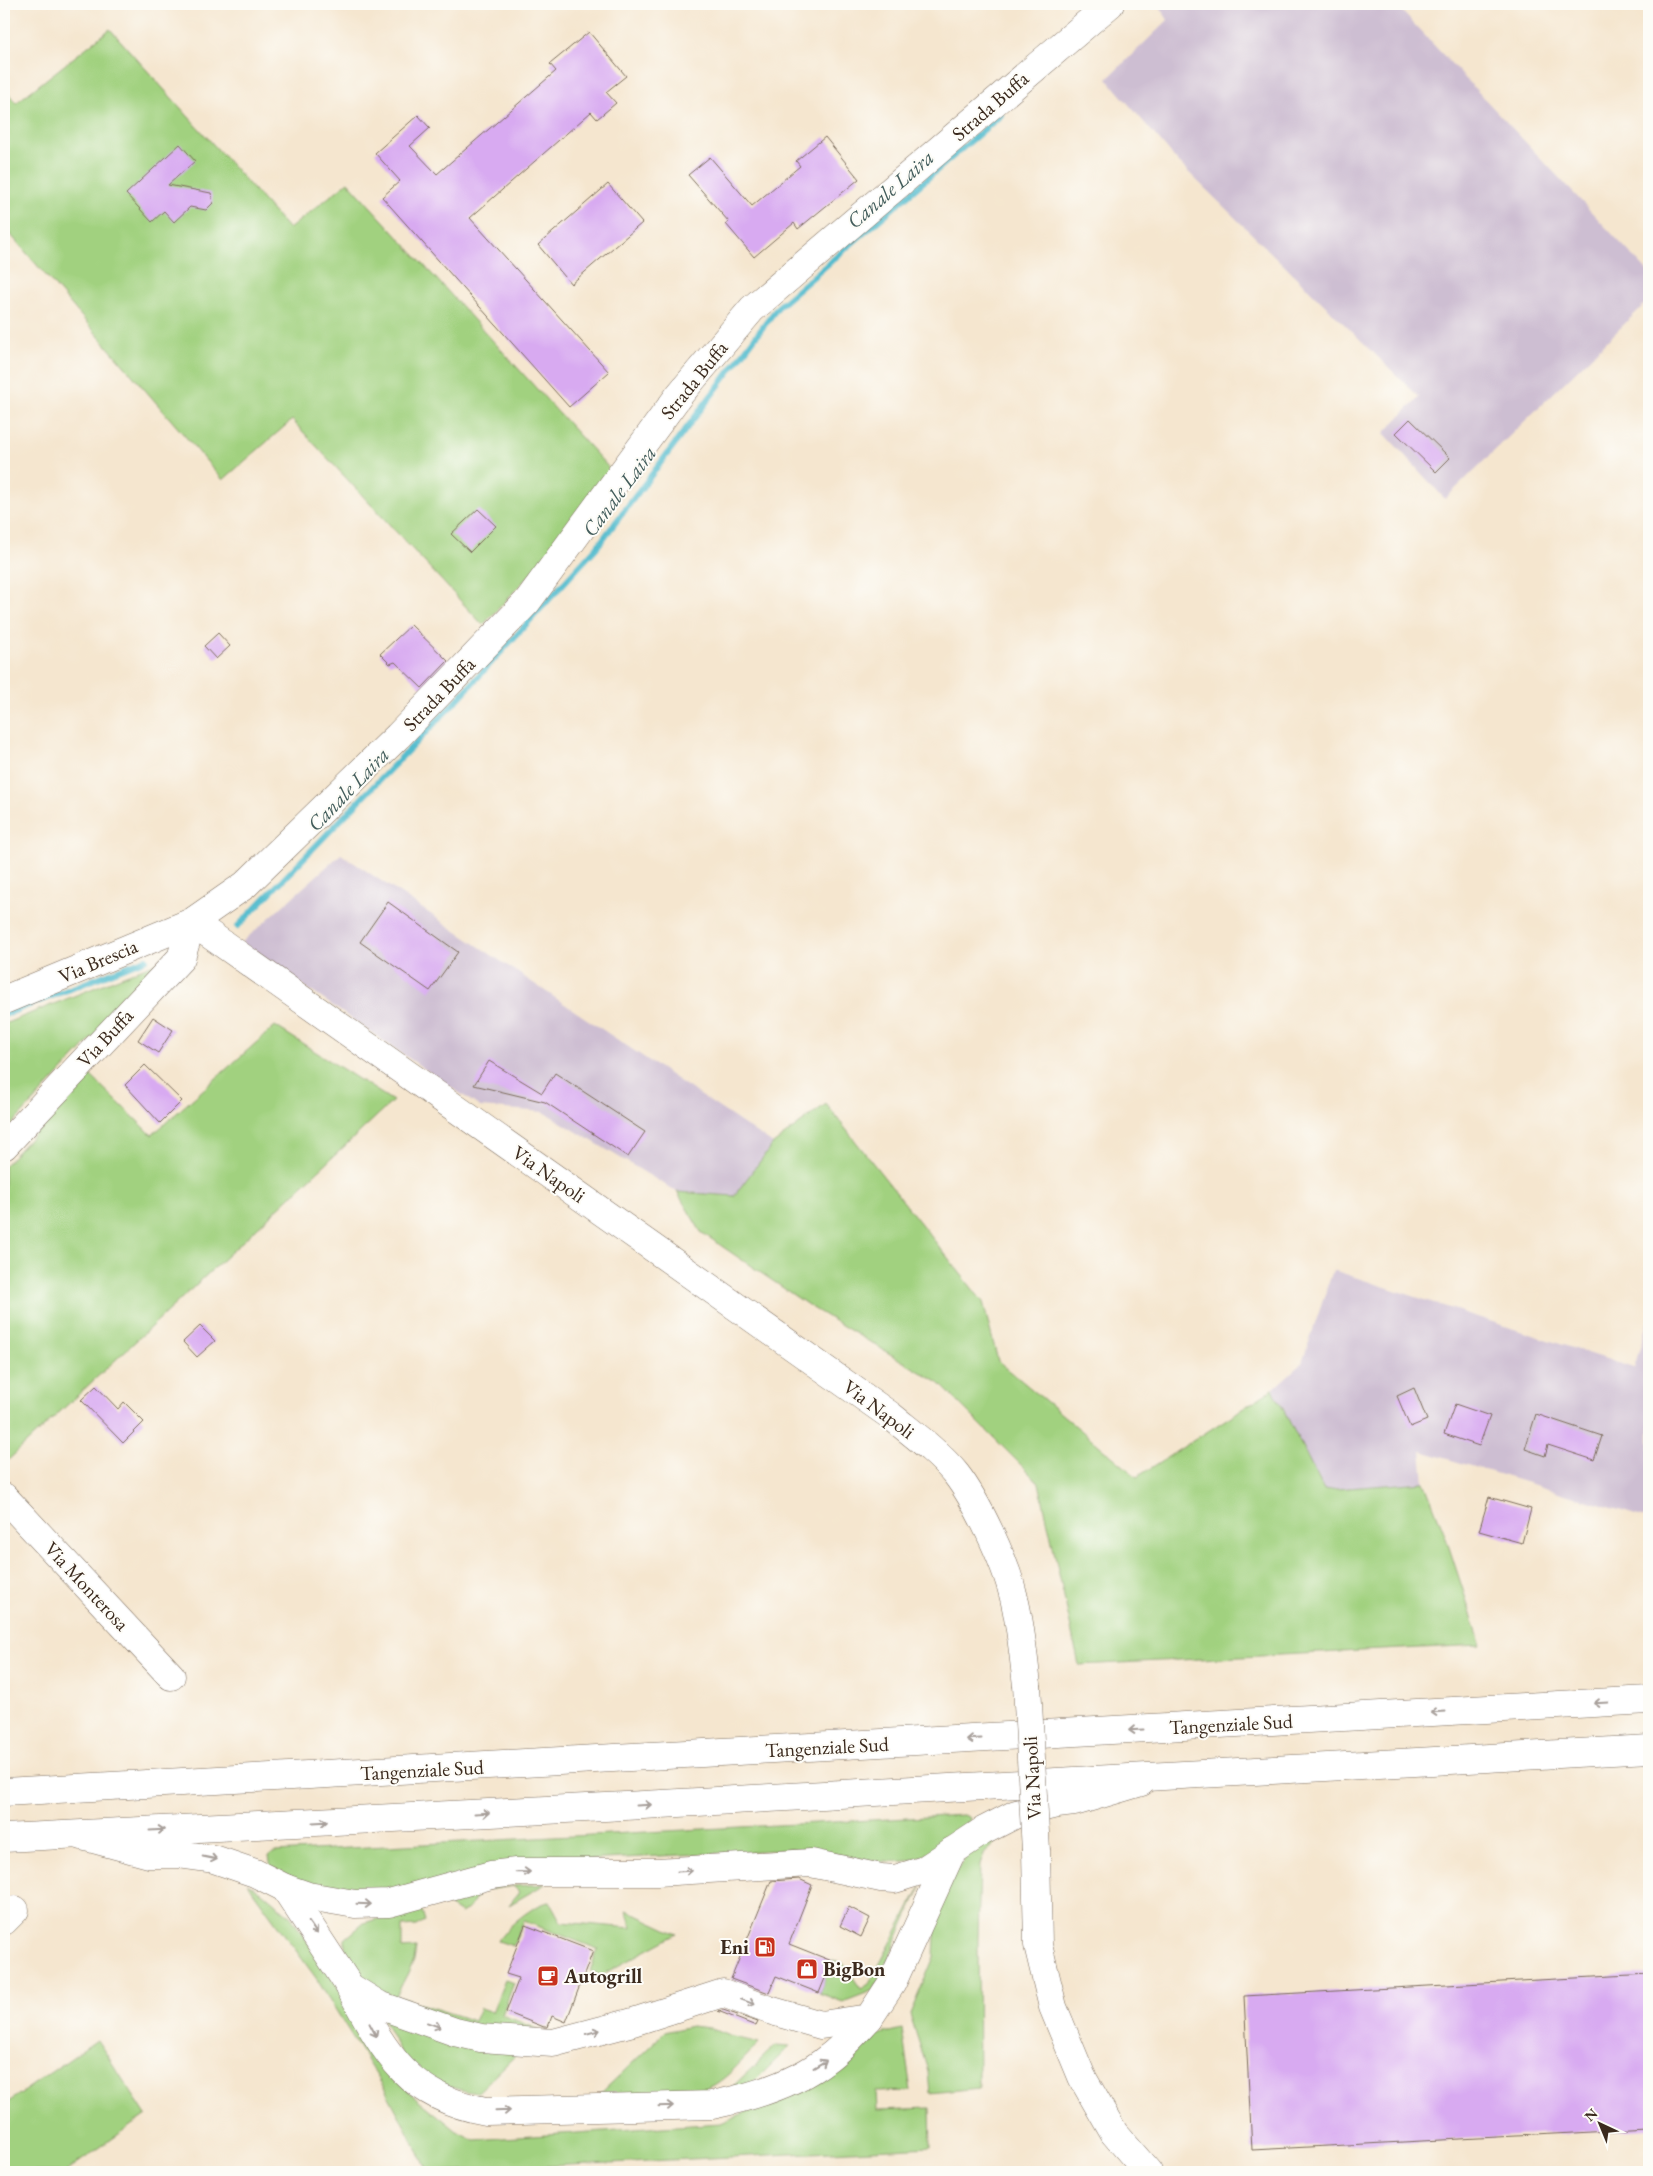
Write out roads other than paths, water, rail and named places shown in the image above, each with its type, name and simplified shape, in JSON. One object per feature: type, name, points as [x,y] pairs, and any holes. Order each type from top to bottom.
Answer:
[{"type":"main road","name":"Strada Buffa","points":[[192,922],[245,885],[398,736],[527,602],[680,394],[752,309],[839,237],[1093,9]]},
{"type":"main road","name":"Via Brescia","points":[[4,1000],[192,922]]},
{"type":"main road","name":"Via Buffa","points":[[4,1146],[181,958],[192,922]]},
{"type":"main road","name":"Via Napoli","points":[[192,922],[883,1410],[925,1443],[956,1474],[978,1508],[997,1549],[1013,1593],[1027,1685],[1036,1851],[1038,1944],[1053,2007],[1082,2077],[1114,2133],[1148,2172]]},
{"type":"main road","name":"Via Monterosa","points":[[4,1496],[171,1676]]},
{"type":"main road","name":"Tangenziale Sud","points":[[4,1792],[1649,1700]]},
{"type":"main road","points":[[4,1838],[1649,1748]]},
{"type":"main road","points":[[76,1834],[149,1854],[177,1854],[214,1859],[255,1873],[285,1888],[308,1896],[355,1904],[389,1903],[492,1875],[516,1872],[657,1872],[811,1863],[881,1878],[895,1879],[924,1870],[983,1831],[1016,1814],[1074,1802],[1162,1776]]},
{"type":"main road","points":[[285,1888],[350,1987],[386,2052],[408,2075],[446,2101],[462,2107],[486,2112],[712,2105],[738,2100],[796,2078],[826,2060],[869,2018],[892,1983],[952,1851]]},
{"type":"main road","points":[[350,1987],[379,2006],[455,2032],[481,2038],[534,2043],[553,2043],[624,2024],[723,1993],[769,2010],[821,2025],[869,2018]]},
{"type":"waterway","name":"Canale Laira","points":[[238,926],[458,699],[597,547],[778,307],[1001,115]]},
{"type":"waterway","name":"Canale Laira","points":[[4,1015],[146,959]]},
{"type":"place","name":"Eni","points":[[765,1947]]},
{"type":"place","name":"BigBon","points":[[807,1969]]},
{"type":"place","name":"Autogrill","points":[[548,1976]]}]
